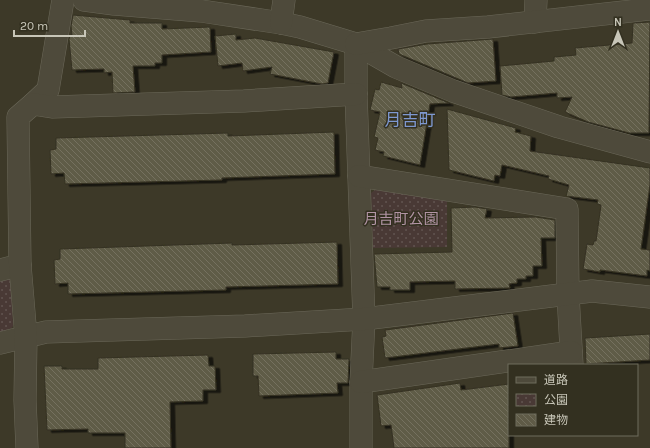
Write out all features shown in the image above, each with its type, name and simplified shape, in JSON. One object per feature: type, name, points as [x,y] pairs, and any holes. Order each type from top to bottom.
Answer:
[{"type":"street","points":[[26,448],[26,337],[10,267],[18,117],[48,90],[63,0]]},
{"type":"street","points":[[84,0],[201,11],[281,23],[356,44],[396,67],[453,91],[559,127],[650,152]]},
{"type":"street","points":[[281,23],[284,0]]},
{"type":"street","points":[[535,22],[536,0]]},
{"type":"street","points":[[356,44],[426,31],[488,27],[650,9]]},
{"type":"street","points":[[356,44],[356,94],[364,319],[361,382],[361,448]]},
{"type":"street","points":[[33,104],[60,107],[244,101],[356,94]]},
{"type":"street","points":[[359,176],[567,209],[568,295],[572,358],[519,364]]},
{"type":"street","points":[[0,343],[46,332],[245,326],[364,319],[592,291],[650,297]]},
{"type":"street","points":[[361,382],[508,365]]},
{"type":"green space","name":"月吉町公園","points":[[379,187],[447,198],[447,247],[373,248],[371,193]]},
{"type":"green space","points":[[3,276],[11,280],[13,326],[10,330],[0,333],[0,277]]},
{"type":"building","points":[[73,15],[130,20],[130,23],[162,23],[162,29],[210,27],[211,52],[162,55],[162,63],[155,63],[155,66],[133,66],[135,92],[113,93],[112,72],[104,73],[104,69],[72,70],[69,39],[70,36],[72,36],[71,26]]},
{"type":"building","points":[[650,22],[649,133],[629,133],[588,122],[565,112],[572,97],[557,98],[557,93],[511,97],[502,95],[500,66],[554,61],[554,57],[576,55],[575,48],[632,43],[633,23]]},
{"type":"building","points":[[236,34],[236,40],[255,38],[334,52],[328,83],[322,84],[270,74],[272,67],[243,71],[242,63],[218,66],[215,36]]},
{"type":"building","points":[[493,39],[496,81],[468,83],[399,54],[398,49],[427,44]]},
{"type":"building","points":[[381,82],[402,88],[401,83],[449,103],[430,104],[420,165],[383,156],[384,152],[375,150],[378,138],[374,137],[380,112],[370,110],[375,89],[379,90]]},
{"type":"building","points":[[447,109],[516,128],[515,132],[531,136],[530,151],[650,168],[650,185],[641,249],[650,250],[650,271],[647,270],[647,276],[583,269],[587,244],[593,245],[594,241],[596,241],[601,205],[597,204],[598,200],[566,196],[569,185],[548,179],[549,176],[502,165],[500,176],[495,175],[494,181],[449,170]]},
{"type":"building","points":[[334,132],[335,174],[222,178],[222,180],[65,184],[64,173],[51,174],[50,150],[56,149],[56,138],[228,133],[228,136]]},
{"type":"building","points":[[475,207],[487,209],[485,218],[536,217],[555,220],[555,238],[541,238],[542,266],[533,266],[533,276],[526,276],[526,279],[517,279],[517,283],[509,284],[510,288],[455,289],[455,281],[410,282],[410,290],[390,290],[390,287],[377,287],[374,254],[452,252],[451,208]]},
{"type":"building","points":[[337,242],[338,284],[226,287],[226,290],[68,294],[68,283],[55,284],[54,260],[60,259],[60,249],[232,243],[232,245]]},
{"type":"building","points":[[513,313],[518,346],[499,348],[499,344],[385,358],[382,337],[386,336],[385,330]]},
{"type":"building","points":[[650,334],[650,360],[586,364],[585,338]]},
{"type":"building","points":[[336,352],[336,359],[349,359],[348,383],[337,383],[338,393],[259,396],[258,376],[253,376],[253,354]]},
{"type":"building","points":[[208,355],[209,366],[215,366],[216,390],[203,390],[203,401],[170,402],[171,448],[125,448],[125,433],[88,433],[88,429],[47,430],[44,366],[62,366],[62,369],[98,369],[98,358]]},
{"type":"building","points":[[460,383],[461,390],[508,384],[509,448],[394,448],[391,425],[381,426],[377,395]]},
{"type":"district","name":"月吉町","points":[[410,120]]}]
